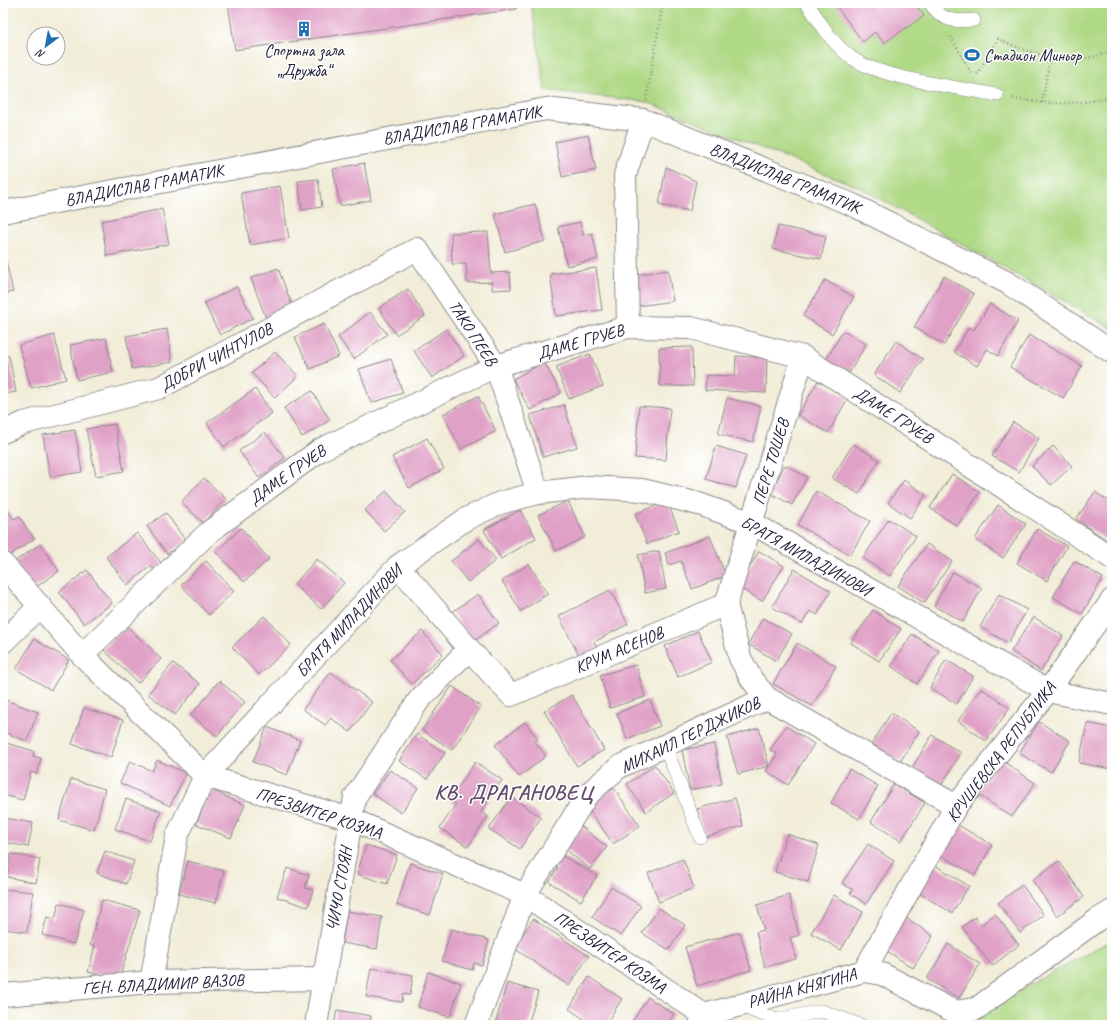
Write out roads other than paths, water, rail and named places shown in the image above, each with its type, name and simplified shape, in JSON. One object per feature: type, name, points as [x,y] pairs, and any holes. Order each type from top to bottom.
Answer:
[{"type":"street","name":"ВЛАДИСЛАВ ГРАМАТИК","points":[[3,212],[546,109],[643,120],[853,205],[1008,283],[1112,352]]},
{"type":"street","points":[[628,327],[625,175],[643,120]]},
{"type":"street","name":"ТАКО ПЕЕВ","points":[[416,249],[496,366],[538,493]]},
{"type":"street","name":"ДОБРИ ЧИНТУЛОВ","points":[[3,432],[24,423],[159,388],[416,249]]},
{"type":"street","name":"ДАМЕ ГРУЕВ","points":[[82,655],[209,532],[320,450],[496,366],[628,327],[691,328],[803,357],[1112,558]]},
{"type":"street","name":"ПЕРЕ ТОШЕВ","points":[[726,604],[803,357]]},
{"type":"street","name":"БРАТЯ МИЛАДИНОВИ","points":[[151,982],[177,836],[205,776],[398,566],[466,519],[500,503],[538,493],[589,487],[642,490],[699,504],[752,523],[1048,691],[1112,704]]},
{"type":"street","name":"ПРЕЗВИТЕР КОЗМА","points":[[3,564],[82,655],[205,776],[351,819],[525,895],[702,1020]]},
{"type":"street","points":[[398,566],[468,649]]},
{"type":"street","name":"КРУШЕВСКА РЕПУБЛИКА","points":[[864,971],[956,806],[1048,691],[1112,600]]},
{"type":"street","points":[[726,604],[740,658],[752,680],[767,698]]},
{"type":"street","name":"КРУМ АСЕНОВ","points":[[468,649],[511,695],[726,604]]},
{"type":"street","points":[[3,642],[40,606]]},
{"type":"street","name":"ЧИЧО СТОЯН","points":[[316,1025],[355,797],[419,700],[468,649]]},
{"type":"street","name":"МИХАИЛ ГЕРДЖИКОВ","points":[[476,1025],[525,895],[588,795],[619,767],[767,698],[956,806]]},
{"type":"street","name":"РАЙНА КНЯГИНА","points":[[702,1020],[739,1005],[864,971],[882,974],[956,1012],[976,1009],[1097,920],[1112,911]]},
{"type":"street","name":"ГЕН. ВЛАДИМИР ВАЗОВ","points":[[3,995],[151,982],[323,979]]},
{"type":"lane","points":[[808,3],[829,36],[852,58],[884,72],[997,95]]},
{"type":"lane","points":[[930,3],[936,13],[948,19],[959,21],[974,20]]},
{"type":"lane","points":[[665,746],[700,837]]},
{"type":"lane","points":[[739,1005],[781,1022],[822,1011],[860,1025]]},
{"type":"place","name":"Спортна зала „Дружба“","points":[[304,29]]},
{"type":"place","name":"Стадион Миньор","points":[[972,55]]},
{"type":"district","name":"КВ. ДРАГАНОВЕЦ","points":[[514,792]]}]
